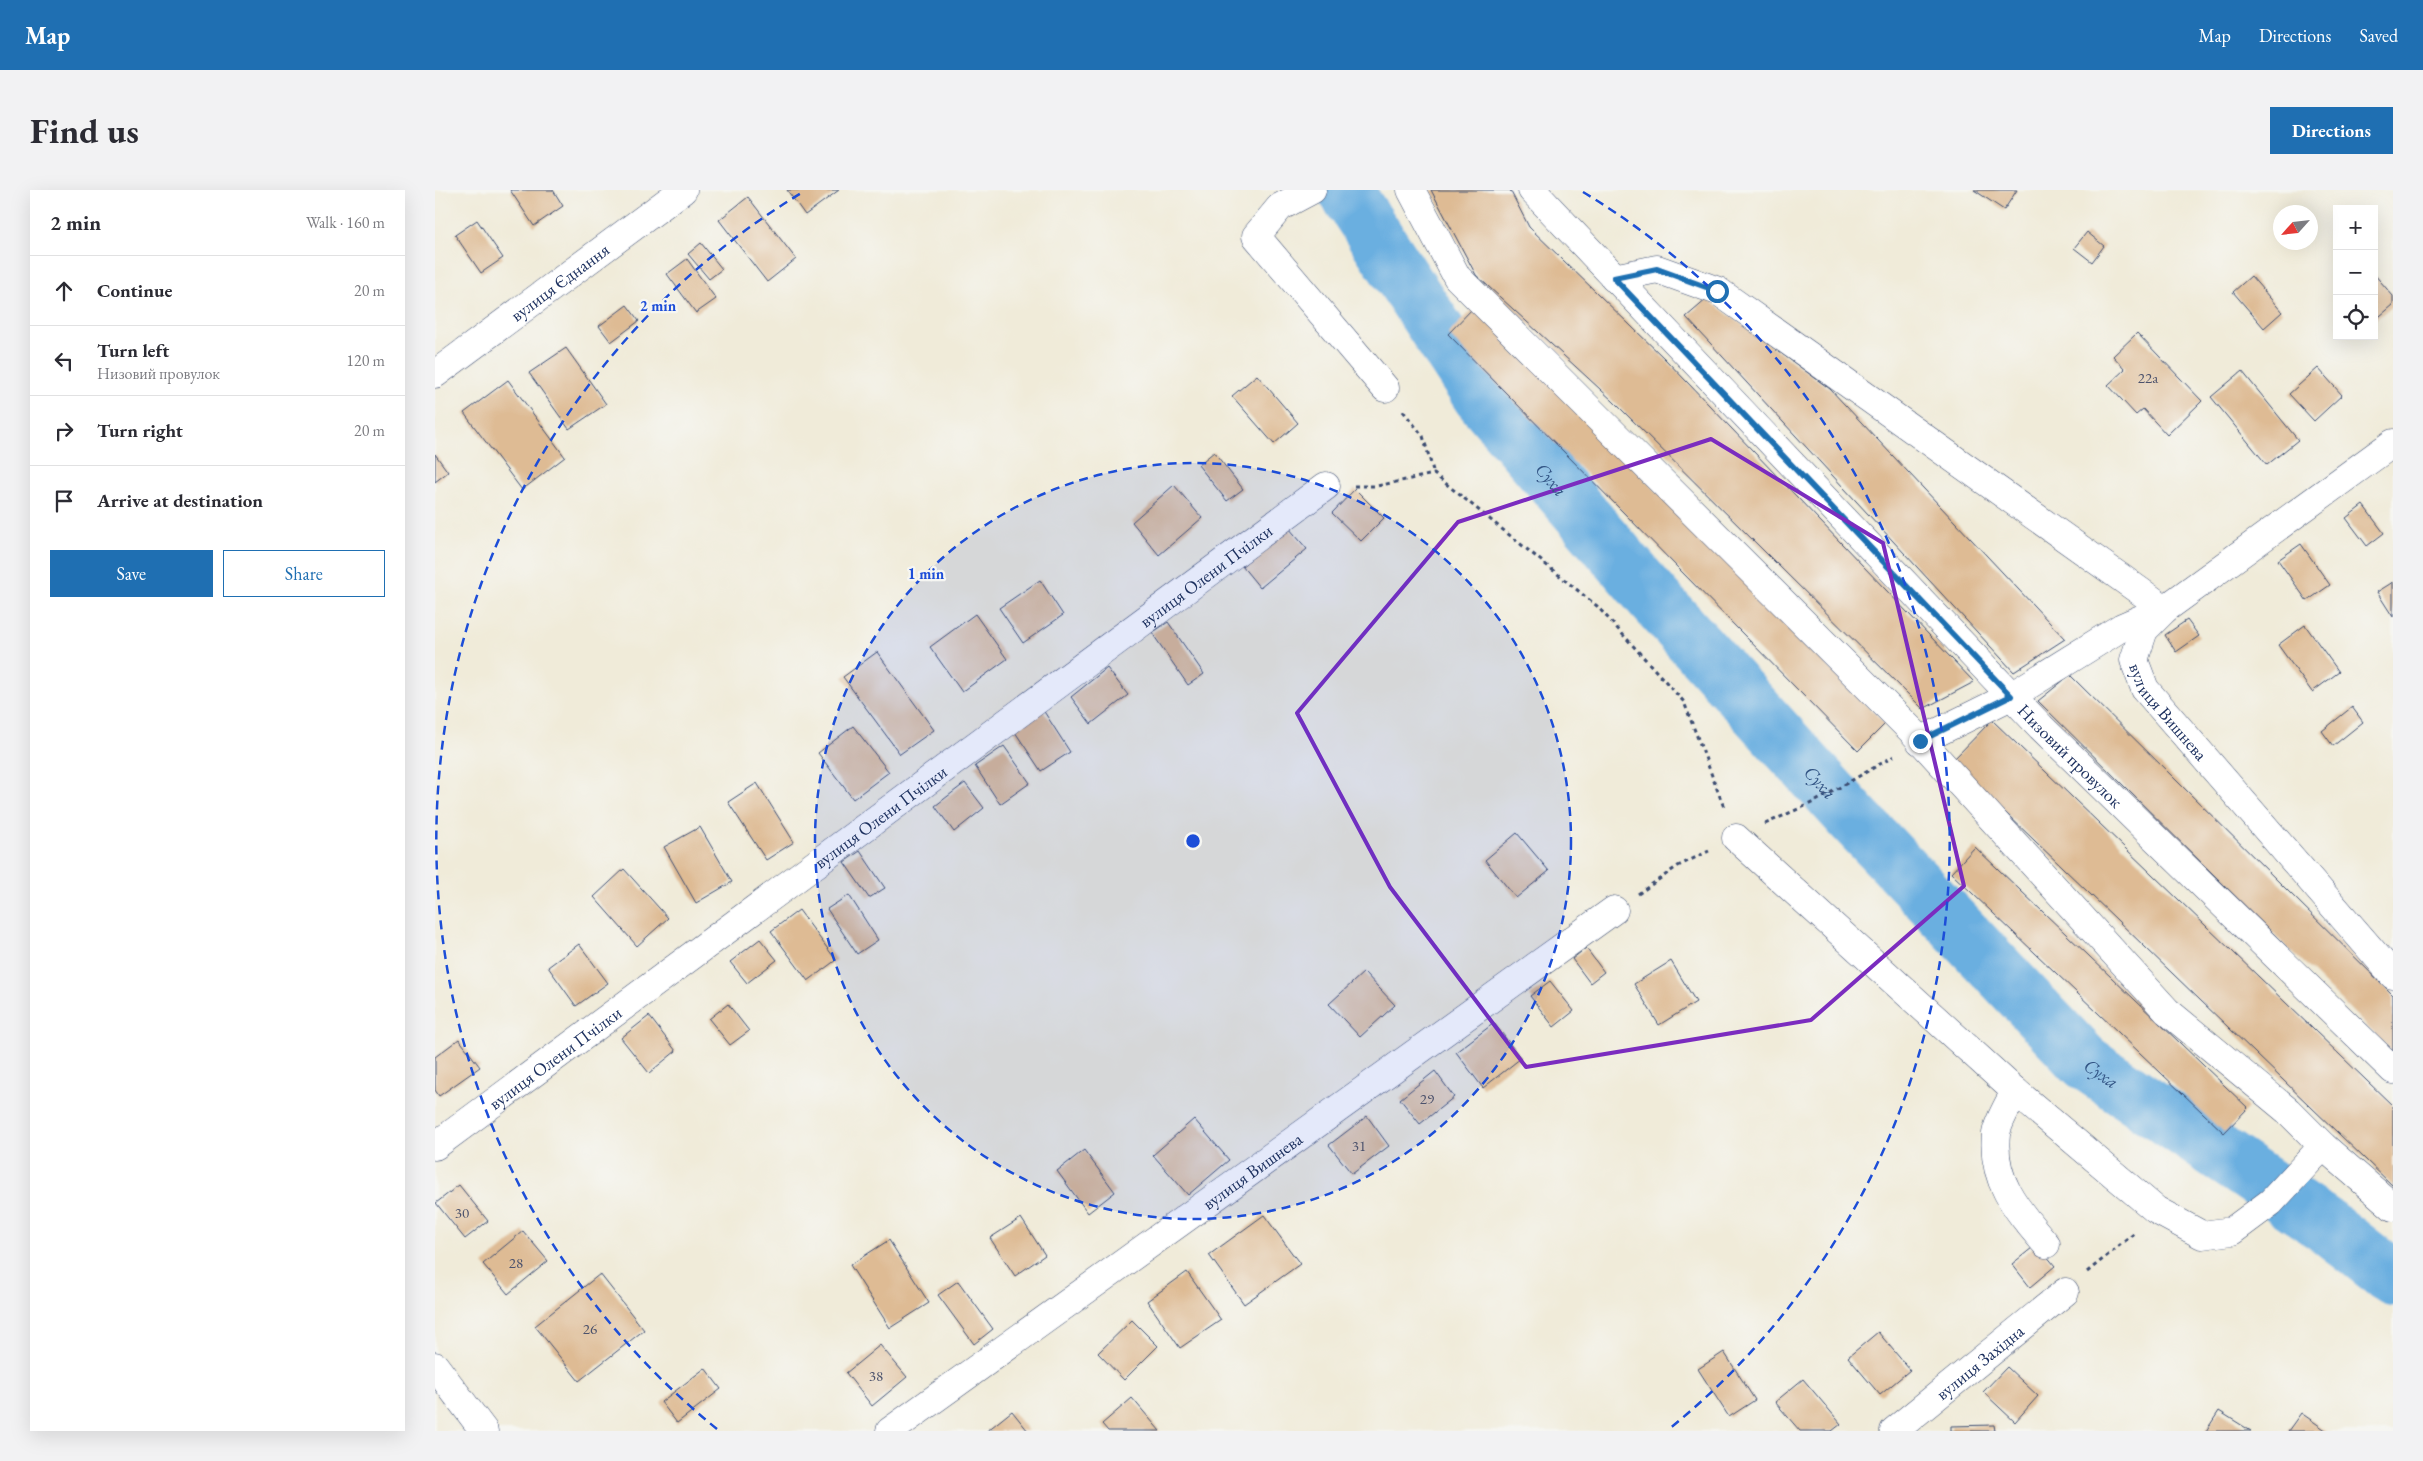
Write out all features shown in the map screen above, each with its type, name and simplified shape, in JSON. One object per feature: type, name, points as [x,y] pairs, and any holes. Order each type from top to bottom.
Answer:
[{"type":"street","name":"вулиця Єднання","points":[[435,374],[683,190]]},
{"type":"street","points":[[1312,190],[1280,206],[1256,236],[1385,388]]},
{"type":"street","points":[[1411,190],[1457,277],[1920,741],[2167,1011],[2288,1111],[2323,1146],[2393,1207]]},
{"type":"street","name":"Низовий провулок","points":[[1532,190],[2011,696],[2393,1070]]},
{"type":"street","points":[[1614,278],[1657,269],[1717,291],[2165,609]]},
{"type":"street","name":"вулиця Вишнева","points":[[2393,444],[2165,609],[2143,630],[2134,660],[2145,689],[2393,975]]},
{"type":"street","name":"вулиця Олени Пчілки","points":[[435,1146],[1326,486]]},
{"type":"street","points":[[1920,741],[2011,696],[2122,627],[2165,609]]},
{"type":"street","points":[[1736,838],[2015,1091],[2160,1212],[2202,1235],[2232,1231],[2280,1193],[2323,1146]]},
{"type":"street","name":"вулиця Вишнева","points":[[890,1431],[1614,910]]},
{"type":"street","points":[[2015,1091],[1996,1133],[1999,1175],[2015,1208],[2046,1244]]},
{"type":"street","name":"вулиця Західна","points":[[1897,1430],[2065,1292]]},
{"type":"street","points":[[435,1366],[485,1431]]},
{"type":"path","points":[[1385,388],[1423,436],[1435,474],[1597,606],[1684,702],[1736,838]]},
{"type":"path","points":[[1326,486],[1377,486],[1435,474]]},
{"type":"path","points":[[1816,801],[1920,741]]},
{"type":"path","points":[[1614,910],[1679,866]]},
{"type":"path","points":[[2065,1292],[2160,1212]]},
{"type":"highlighted area","points":[[1711,439],[1883,543],[1964,886],[1811,1020],[1526,1067],[1390,887],[1297,713],[1458,522]]},
{"type":"building","points":[[510,190],[553,190],[563,206],[534,226]]},
{"type":"building","points":[[787,190],[839,190],[805,215]]},
{"type":"building","points":[[1431,190],[1510,190],[1529,227],[1665,359],[1974,682],[1923,709],[1613,401],[1476,275]]},
{"type":"building","points":[[1974,190],[2017,190],[2004,210]]},
{"type":"building","points":[[748,197],[796,259],[767,282],[719,220]]},
{"type":"building","points":[[477,220],[503,258],[481,273],[455,235]]},
{"type":"building","points":[[2087,232],[2104,246],[2092,262],[2074,248]]},
{"type":"building","points":[[701,243],[722,269],[709,279],[688,254]]},
{"type":"building","points":[[687,259],[716,299],[696,313],[667,274]]},
{"type":"building","points":[[2251,276],[2282,312],[2264,328],[2233,292]]},
{"type":"building","points":[[2378,279],[2393,296],[2393,305],[2378,318]]},
{"type":"building","points":[[1707,299],[1830,389],[2065,639],[2014,672],[1686,317]]},
{"type":"building","points":[[627,305],[639,321],[611,342],[599,326]]},
{"type":"building","points":[[1475,306],[1885,724],[1858,751],[1448,334]]},
{"type":"building","points":[[2137,333],[2202,401],[2167,435],[2143,409],[2136,415],[2108,385],[2125,369],[2113,356]]},
{"type":"building","points":[[566,348],[606,404],[569,429],[529,373]]},
{"type":"building","points":[[2318,368],[2342,395],[2314,421],[2289,394]]},
{"type":"building","points":[[2242,371],[2298,440],[2267,465],[2211,397]]},
{"type":"building","points":[[1257,375],[1298,423],[1274,444],[1232,396]]},
{"type":"building","points":[[508,380],[565,457],[522,490],[464,413]]},
{"type":"building","points":[[1214,452],[1243,489],[1227,501],[1198,465]]},
{"type":"building","points":[[435,454],[448,472],[435,482]]},
{"type":"building","points":[[1174,485],[1202,518],[1159,555],[1132,522]]},
{"type":"building","points":[[1355,489],[1384,518],[1361,541],[1332,513]]},
{"type":"building","points":[[2363,505],[2384,533],[2367,546],[2346,518]]},
{"type":"building","points":[[1289,528],[1307,549],[1260,588],[1242,566]]},
{"type":"building","points":[[2301,544],[2330,585],[2307,601],[2278,560]]},
{"type":"building","points":[[1040,580],[1063,615],[1023,643],[999,608]]},
{"type":"building","points":[[2393,582],[2393,617],[2377,592]]},
{"type":"building","points":[[975,614],[1007,659],[962,692],[930,647]]},
{"type":"building","points":[[2187,620],[2199,636],[2176,652],[2165,635]]},
{"type":"building","points":[[1168,622],[1204,674],[1188,685],[1152,633]]},
{"type":"building","points":[[2305,625],[2339,672],[2312,692],[2278,645]]},
{"type":"building","points":[[877,652],[934,730],[900,754],[843,677]]},
{"type":"building","points":[[1107,668],[1128,695],[1091,724],[1071,697]]},
{"type":"building","points":[[2070,675],[2393,995],[2393,1052],[2038,701]]},
{"type":"building","points":[[2352,707],[2363,722],[2333,746],[2322,731]]},
{"type":"building","points":[[1043,710],[1070,752],[1041,771],[1013,729]]},
{"type":"building","points":[[1992,720],[2393,1106],[2393,1186],[1952,761]]},
{"type":"building","points":[[853,726],[889,772],[853,799],[818,753]]},
{"type":"building","points":[[1004,746],[1030,783],[1000,804],[975,766]]},
{"type":"building","points":[[757,783],[794,842],[766,860],[728,802]]},
{"type":"building","points":[[965,783],[984,808],[954,832],[935,806]]},
{"type":"building","points":[[700,827],[732,882],[696,903],[664,847]]},
{"type":"building","points":[[1517,833],[1549,871],[1516,898],[1485,860]]},
{"type":"building","points":[[1975,847],[2248,1108],[2224,1133],[1951,873]]},
{"type":"building","points":[[860,851],[885,888],[869,898],[844,862]]},
{"type":"building","points":[[624,869],[668,918],[637,946],[594,897]]},
{"type":"building","points":[[849,895],[878,940],[857,954],[827,909]]},
{"type":"building","points":[[799,910],[836,960],[808,981],[771,931]]},
{"type":"building","points":[[760,939],[777,960],[747,983],[730,962]]},
{"type":"building","points":[[579,944],[608,983],[576,1006],[548,967]]},
{"type":"building","points":[[1586,948],[1604,972],[1590,983],[1572,959]]},
{"type":"building","points":[[1671,961],[1696,1002],[1659,1025],[1634,984]]},
{"type":"building","points":[[1364,972],[1395,1005],[1360,1037],[1329,1004]]},
{"type":"building","points":[[1550,981],[1574,1011],[1554,1027],[1530,996]]},
{"type":"building","points":[[728,1004],[749,1031],[730,1045],[709,1019]]},
{"type":"building","points":[[649,1016],[676,1051],[649,1073],[621,1038]]},
{"type":"building","points":[[1494,1023],[1521,1058],[1483,1088],[1456,1052]]},
{"type":"building","points":[[459,1039],[480,1067],[439,1096],[435,1090],[435,1057]]},
{"type":"building","points":[[1435,1071],[1454,1097],[1420,1124],[1400,1099]]},
{"type":"building","points":[[1367,1116],[1389,1146],[1352,1174],[1329,1145]]},
{"type":"building","points":[[1194,1119],[1229,1160],[1188,1195],[1153,1155]]},
{"type":"building","points":[[1084,1150],[1115,1192],[1088,1213],[1057,1171]]},
{"type":"building","points":[[459,1185],[488,1221],[465,1239],[436,1203]]},
{"type":"building","points":[[1264,1215],[1300,1264],[1244,1304],[1209,1255]]},
{"type":"building","points":[[1021,1218],[1045,1255],[1015,1276],[990,1238]]},
{"type":"building","points":[[523,1231],[548,1261],[508,1294],[483,1264]]},
{"type":"building","points":[[889,1240],[929,1303],[890,1328],[850,1265]]},
{"type":"building","points":[[2037,1244],[2055,1266],[2030,1287],[2012,1264]]},
{"type":"building","points":[[1187,1272],[1221,1320],[1180,1348],[1147,1301]]},
{"type":"building","points":[[600,1274],[644,1330],[579,1381],[535,1326]]},
{"type":"building","points":[[958,1281],[993,1329],[974,1344],[938,1295]]},
{"type":"building","points":[[1132,1320],[1158,1346],[1124,1380],[1098,1353]]},
{"type":"building","points":[[1878,1332],[1910,1370],[1880,1395],[1848,1357]]},
{"type":"building","points":[[880,1345],[907,1377],[872,1406],[846,1373]]},
{"type":"building","points":[[1724,1352],[1755,1400],[1729,1417],[1698,1369]]},
{"type":"building","points":[[2007,1367],[2038,1396],[2015,1422],[1983,1392]]},
{"type":"building","points":[[705,1368],[721,1389],[677,1423],[661,1402]]},
{"type":"building","points":[[1803,1379],[1841,1424],[1832,1431],[1800,1431],[1775,1402]]},
{"type":"building","points":[[1132,1398],[1160,1431],[1108,1431],[1102,1424]]},
{"type":"building","points":[[1012,1411],[1028,1431],[987,1431]]},
{"type":"building","points":[[2219,1411],[2251,1431],[2206,1431]]},
{"type":"building","points":[[2301,1413],[2327,1431],[2288,1431]]},
{"type":"building","points":[[1994,1425],[1995,1431],[1951,1431],[1951,1426]]},
{"type":"waterway","name":"Суха","points":[[1345,190],[1480,396],[1655,600],[1854,819],[2085,1062],[2328,1227],[2393,1278]]},
{"type":"route","points":[[1717,291],[1657,269],[1614,278],[2011,696],[1920,741]]}]
